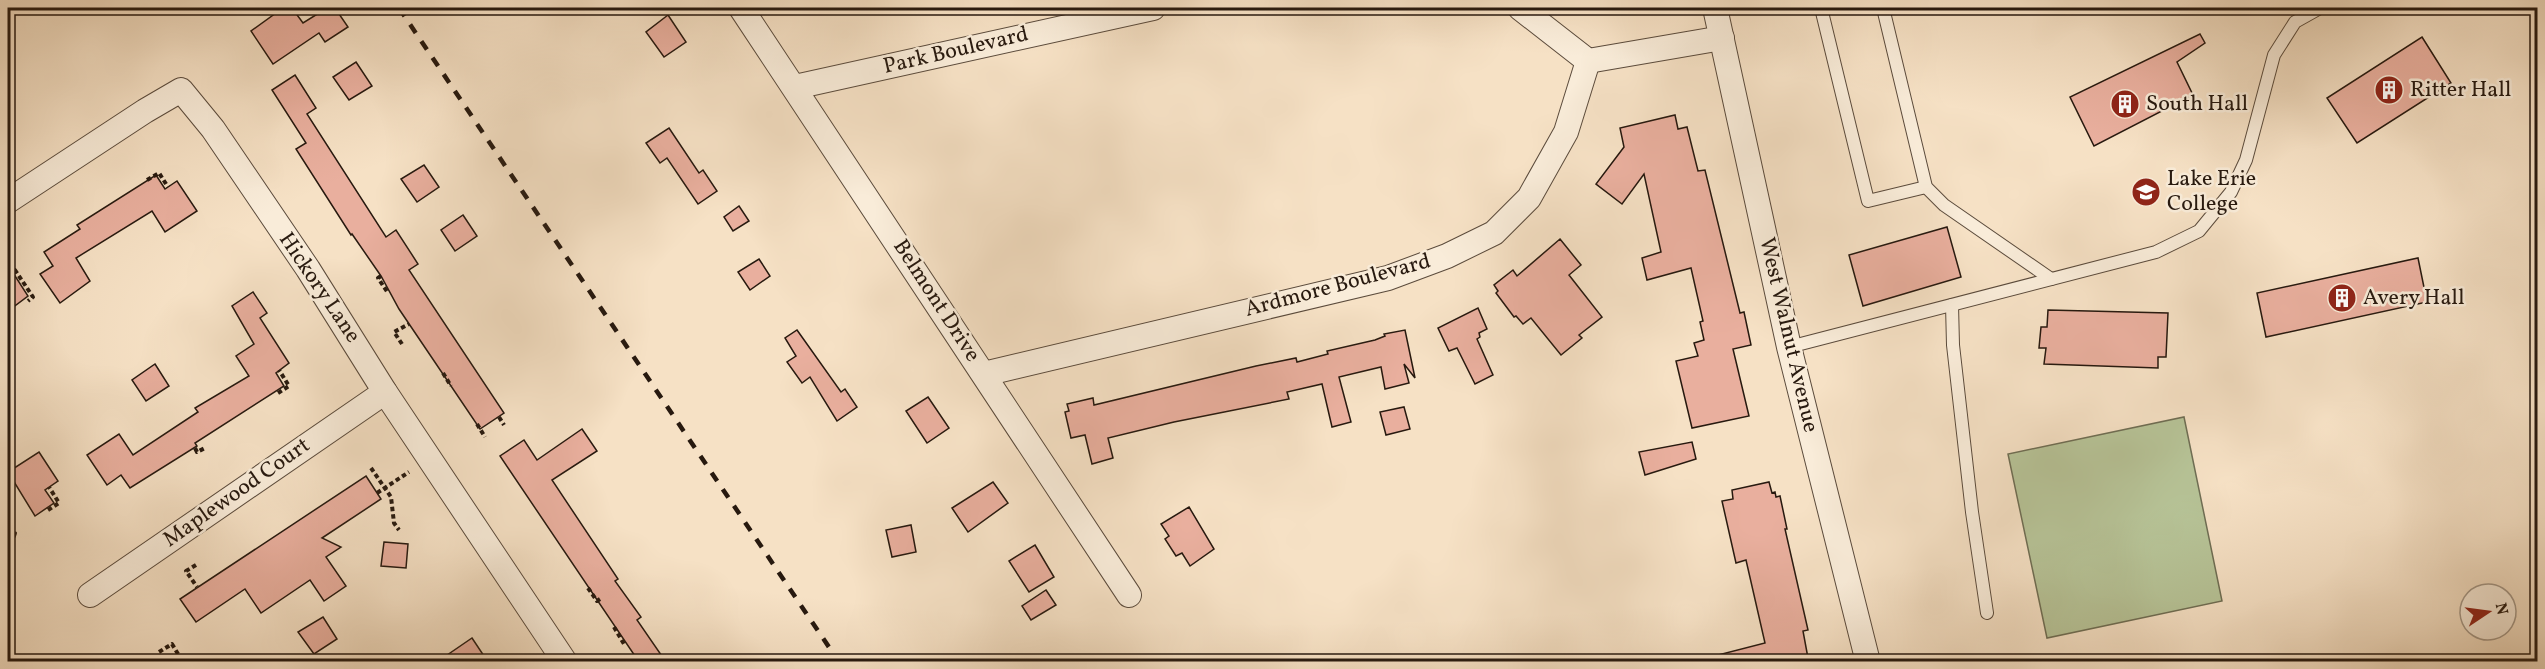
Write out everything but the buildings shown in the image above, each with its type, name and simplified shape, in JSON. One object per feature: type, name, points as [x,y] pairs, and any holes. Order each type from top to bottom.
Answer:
[{"type":"street","name":"Belmont Drive","points":[[741,8],[1129,595]]},
{"type":"street","name":"Park Boulevard","points":[[795,87],[1153,8]]},
{"type":"street","points":[[1521,8],[1588,61],[1722,38]]},
{"type":"street","name":"West Walnut Avenue","points":[[1715,8],[1789,347],[1868,662]]},
{"type":"street","name":"Ardmore Boulevard","points":[[984,374],[1388,278],[1447,256],[1494,233],[1529,198],[1566,132],[1588,61]]},
{"type":"street","name":"Hickory Lane","points":[[8,201],[181,90],[213,129],[339,316],[385,392],[565,662]]},
{"type":"street","name":"Maplewood Court","points":[[90,595],[385,392]]},
{"type":"lane","points":[[1821,8],[1868,201],[1926,187]]},
{"type":"lane","points":[[1883,8],[1926,187],[1944,205],[2051,279]]},
{"type":"lane","points":[[1789,347],[2156,252],[2199,231],[2231,192],[2246,160],[2274,55],[2295,22],[2320,8]]},
{"type":"lane","points":[[1952,304],[1953,345],[1972,512],[1987,613]]},
{"type":"path","points":[[147,180],[159,173],[168,187]]},
{"type":"path","points":[[8,274],[15,270],[33,297],[28,301]]},
{"type":"path","points":[[381,276],[378,278],[388,292]]},
{"type":"path","points":[[402,344],[394,332],[409,324]]},
{"type":"path","points":[[278,393],[289,386],[279,370]]},
{"type":"path","points":[[443,373],[451,386]]},
{"type":"path","points":[[499,417],[504,425]]},
{"type":"path","points":[[477,424],[485,437]]},
{"type":"path","points":[[195,448],[197,452],[205,448]]},
{"type":"path","points":[[371,468],[391,497],[394,523],[399,530]]},
{"type":"path","points":[[377,493],[409,472]]},
{"type":"path","points":[[48,510],[59,503],[49,487]]},
{"type":"path","points":[[8,530],[15,533],[8,554]]},
{"type":"path","points":[[196,565],[186,571],[197,587]]},
{"type":"path","points":[[588,588],[597,602],[600,599]]},
{"type":"path","points":[[614,627],[624,644]]},
{"type":"path","points":[[159,652],[171,644],[181,659]]},
{"type":"green space","points":[[2184,417],[2222,601],[2047,638],[2008,454]]},
{"type":"railway","points":[[399,8],[839,662]]},
{"type":"place","name":"Ritter Hall","points":[[2389,90]]},
{"type":"place","name":"South Hall","points":[[2125,104]]},
{"type":"place","name":"Lake Erie College","points":[[2146,192]]},
{"type":"place","name":"Avery Hall","points":[[2342,298]]}]
